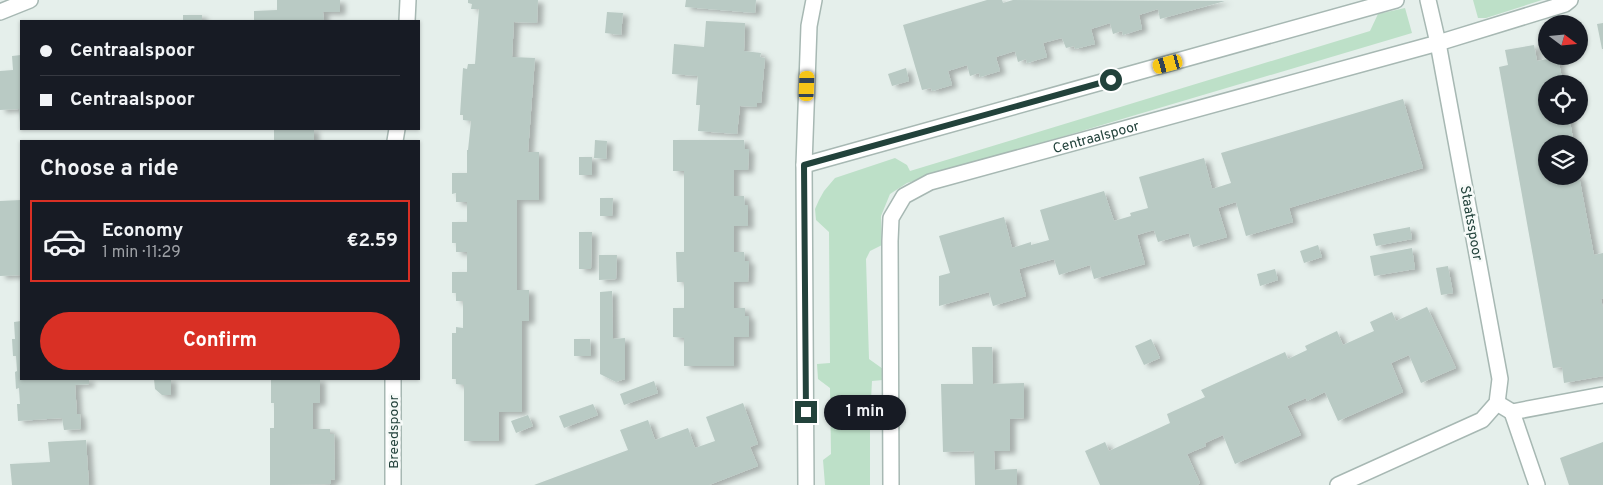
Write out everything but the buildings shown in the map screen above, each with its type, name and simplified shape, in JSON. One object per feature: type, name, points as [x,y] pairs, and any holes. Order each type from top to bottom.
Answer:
[{"type":"street","points":[[0,12],[30,0]]},
{"type":"street","points":[[406,20],[408,0]]},
{"type":"street","points":[[806,485],[804,165],[809,26],[814,0]]},
{"type":"street","points":[[804,165],[1396,0]]},
{"type":"street","name":"Staatsspoor","points":[[1428,0],[1438,44],[1500,379],[1497,403]]},
{"type":"street","name":"Centraalspoor","points":[[891,485],[891,218],[904,196],[930,182],[1438,44],[1565,4],[1570,0]]},
{"type":"street","name":"Breedspoor","points":[[393,380],[393,485]]},
{"type":"street","points":[[1512,412],[1602,395]]},
{"type":"street","points":[[1338,485],[1482,420],[1497,403],[1512,412],[1537,485]]},
{"type":"green space","points":[[1473,0],[1542,0],[1486,18],[1478,18]]},
{"type":"green space","points":[[1405,8],[1412,33],[907,183],[890,194],[881,216],[882,245],[870,251],[866,259],[869,359],[883,369],[883,380],[872,381],[871,400],[882,400],[883,410],[870,424],[870,485],[825,485],[823,460],[831,454],[830,388],[818,379],[817,364],[830,363],[829,232],[816,220],[815,209],[824,191],[835,178],[895,158],[907,165],[910,171],[1370,31],[1378,14]]},
{"type":"route","points":[[806,412],[804,165],[1111,80]]}]
